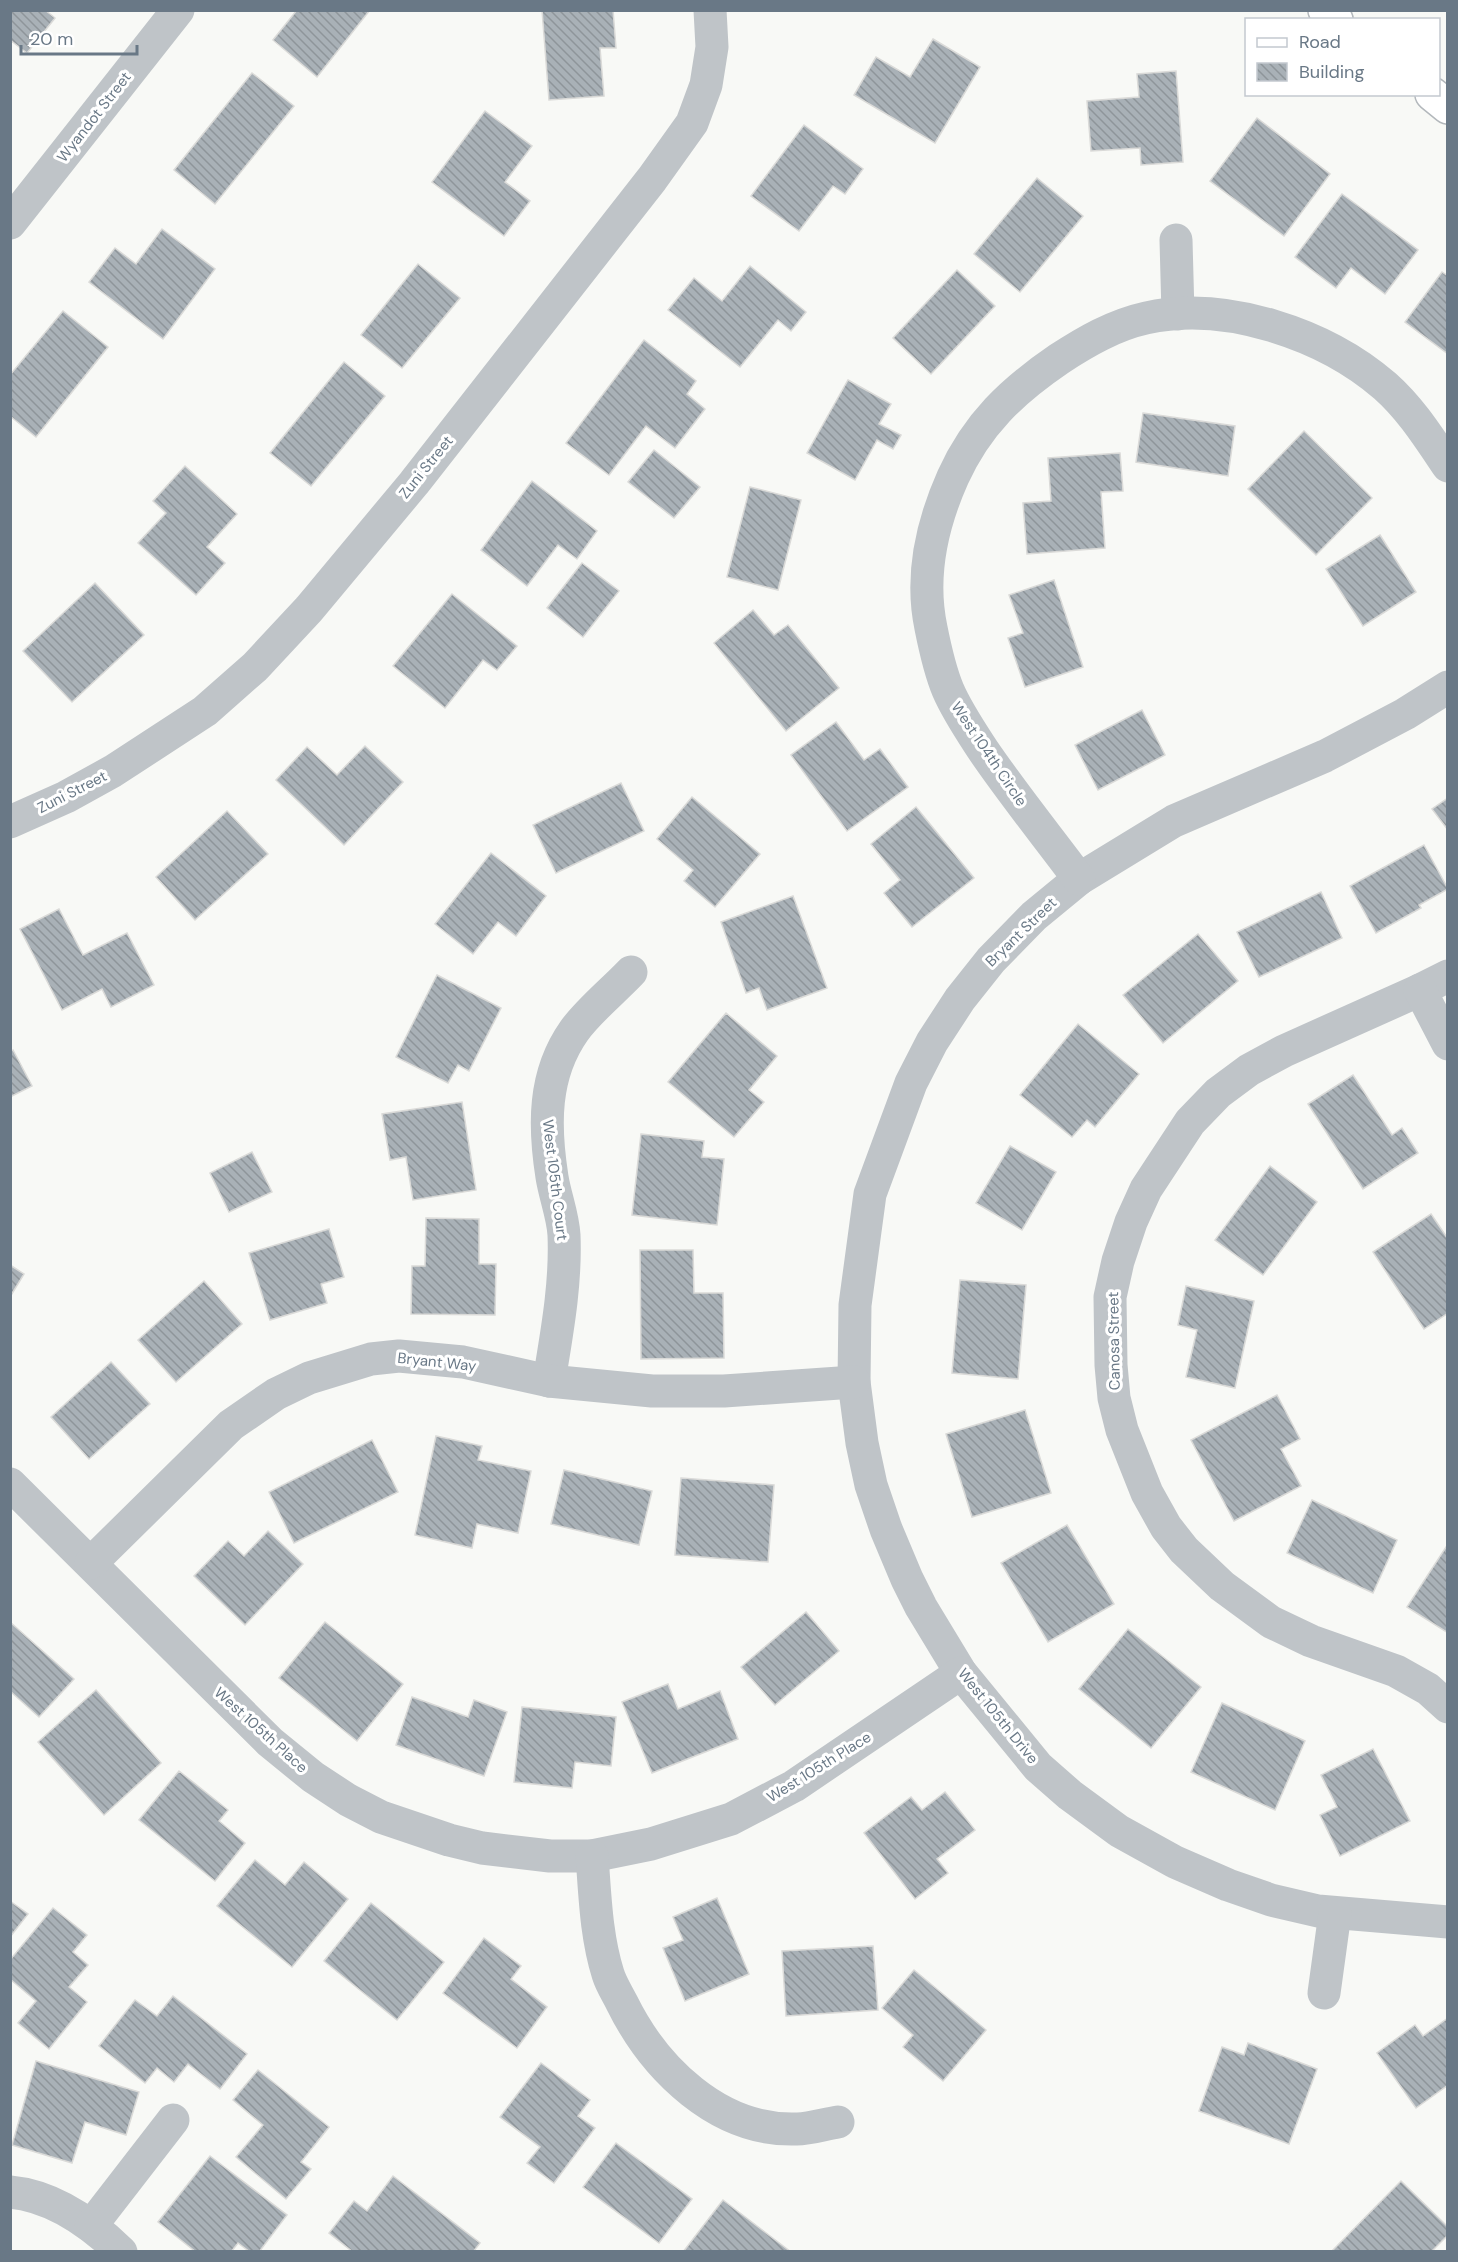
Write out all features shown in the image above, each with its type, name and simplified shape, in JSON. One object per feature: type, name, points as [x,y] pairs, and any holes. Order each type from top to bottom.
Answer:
[{"type":"main road","points":[[1435,96],[1448,106]]},
{"type":"street","name":"Wyandot Street","points":[[10,223],[178,10]]},
{"type":"street","name":"Zuni Street","points":[[10,822],[66,797],[113,771],[205,711],[255,667],[309,609],[435,456],[652,179],[692,123],[706,85],[712,47],[710,11],[715,10]]},
{"type":"street","points":[[1176,240],[1178,314]]},
{"type":"street","name":"West 104th Circle","points":[[1079,879],[998,773],[962,717],[947,688],[931,626],[926,590],[934,530],[961,460],[980,430],[1002,404],[1026,381],[1082,344],[1114,329],[1146,318],[1178,314],[1222,315],[1282,328],[1315,341],[1356,363],[1386,387],[1414,416],[1448,466]]},
{"type":"street","name":"Bryant Street","points":[[854,1382],[855,1305],[870,1194],[911,1083],[932,1042],[960,999],[991,960],[1034,916],[1079,879],[1174,821],[1325,756],[1405,714],[1448,687]]},
{"type":"street","name":"West 105th Court","points":[[549,1381],[564,1285],[564,1232],[552,1175],[546,1116],[548,1092],[561,1052],[574,1030],[631,972]]},
{"type":"street","points":[[1434,983],[1448,1044]]},
{"type":"street","name":"Canosa Street","points":[[1434,983],[1284,1051],[1249,1070],[1218,1093],[1190,1122],[1146,1190],[1127,1232],[1110,1297],[1111,1365],[1114,1398],[1122,1430],[1147,1493],[1166,1527],[1184,1550],[1222,1586],[1271,1622],[1311,1641],[1396,1671],[1428,1689],[1448,1707]]},
{"type":"street","name":"Bryant Way","points":[[91,1563],[231,1425],[276,1394],[309,1378],[370,1359],[399,1356],[463,1362],[549,1381],[652,1391],[724,1391],[854,1382]]},
{"type":"street","name":"West 105th Drive","points":[[854,1382],[862,1443],[871,1485],[886,1529],[921,1607],[961,1673],[1038,1767],[1070,1795],[1119,1831],[1175,1862],[1228,1885],[1271,1900],[1335,1913],[1448,1922]]},
{"type":"street","name":"West 105th Place","points":[[10,1484],[270,1742],[313,1777],[348,1800],[381,1817],[449,1840],[482,1848],[550,1857],[592,1856],[651,1845],[731,1819],[794,1786],[961,1673]]},
{"type":"street","points":[[592,1856],[599,1934],[608,1975],[631,2021],[657,2058],[687,2088],[736,2119],[797,2129],[838,2122]]},
{"type":"street","points":[[1324,1993],[1335,1913]]},
{"type":"street","points":[[91,2226],[173,2120]]},
{"type":"street","points":[[10,2192],[51,2202],[91,2226],[121,2252]]},
{"type":"building","points":[[10,10],[45,10],[55,18],[27,53],[10,40]]},
{"type":"building","points":[[297,10],[370,10],[317,77],[273,40]]},
{"type":"building","points":[[542,10],[613,10],[616,48],[600,48],[604,96],[549,100]]},
{"type":"building","points":[[933,39],[980,67],[935,143],[854,95],[876,57],[910,77]]},
{"type":"building","points":[[1176,71],[1183,162],[1141,165],[1140,148],[1091,151],[1087,101],[1139,97],[1137,74]]},
{"type":"building","points":[[252,73],[294,106],[215,204],[174,170]]},
{"type":"building","points":[[485,111],[532,146],[505,182],[530,201],[504,236],[432,182]]},
{"type":"building","points":[[1257,118],[1330,174],[1284,236],[1210,181]]},
{"type":"building","points":[[804,125],[863,169],[845,194],[833,186],[799,231],[751,196]]},
{"type":"building","points":[[1037,178],[1083,216],[1020,292],[974,254]]},
{"type":"building","points":[[1342,194],[1418,250],[1385,294],[1351,268],[1336,288],[1295,257]]},
{"type":"building","points":[[162,229],[215,269],[163,339],[89,282],[115,248],[136,264]]},
{"type":"building","points":[[418,264],[460,298],[402,368],[361,335]]},
{"type":"building","points":[[750,266],[806,312],[791,331],[778,320],[740,367],[668,310],[694,278],[722,301]]},
{"type":"building","points":[[957,270],[995,306],[931,374],[893,338]]},
{"type":"building","points":[[1442,272],[1448,276],[1448,354],[1405,322]]},
{"type":"building","points":[[63,311],[108,347],[36,437],[10,416],[10,375]]},
{"type":"building","points":[[644,340],[696,381],[687,394],[705,409],[675,448],[646,426],[609,475],[566,443]]},
{"type":"building","points":[[344,362],[385,396],[311,486],[270,453]]},
{"type":"building","points":[[848,380],[891,404],[879,424],[901,435],[893,449],[877,440],[855,480],[807,453]]},
{"type":"building","points":[[1143,413],[1235,426],[1228,476],[1136,462]]},
{"type":"building","points":[[1304,431],[1372,498],[1316,555],[1248,489]]},
{"type":"building","points":[[654,450],[700,487],[674,518],[628,482]]},
{"type":"building","points":[[1120,453],[1123,491],[1101,492],[1105,548],[1027,554],[1023,503],[1051,501],[1048,458]]},
{"type":"building","points":[[185,466],[237,514],[207,547],[225,563],[196,595],[138,543],[166,513],[153,501]]},
{"type":"building","points":[[532,481],[597,531],[577,559],[558,545],[527,586],[481,550]]},
{"type":"building","points":[[750,487],[801,500],[778,590],[727,577]]},
{"type":"building","points":[[1380,535],[1416,592],[1363,626],[1326,569]]},
{"type":"building","points":[[582,563],[619,591],[583,637],[547,608]]},
{"type":"building","points":[[1054,580],[1083,667],[1025,687],[1008,638],[1023,633],[1009,595]]},
{"type":"building","points":[[95,583],[144,635],[72,702],[23,651]]},
{"type":"building","points":[[452,594],[517,646],[497,670],[483,660],[445,708],[393,666]]},
{"type":"building","points":[[753,610],[774,635],[788,625],[839,688],[786,731],[714,643]]},
{"type":"building","points":[[1142,710],[1165,755],[1098,790],[1075,745]]},
{"type":"building","points":[[836,722],[864,760],[880,749],[908,787],[847,831],[791,755]]},
{"type":"building","points":[[365,746],[403,782],[344,845],[276,780],[307,747],[337,775]]},
{"type":"building","points":[[621,783],[644,831],[556,873],[533,825]]},
{"type":"building","points":[[692,797],[760,854],[715,907],[684,881],[693,870],[657,839]]},
{"type":"building","points":[[1448,798],[1448,830],[1432,809]]},
{"type":"building","points":[[916,807],[974,878],[912,927],[884,893],[900,880],[871,844]]},
{"type":"building","points":[[227,811],[268,854],[195,920],[156,877]]},
{"type":"building","points":[[1424,845],[1448,889],[1419,905],[1421,908],[1376,933],[1350,886]]},
{"type":"building","points":[[491,853],[546,896],[516,936],[498,922],[473,954],[435,924]]},
{"type":"building","points":[[1321,892],[1342,938],[1259,977],[1237,932]]},
{"type":"building","points":[[793,896],[827,988],[767,1010],[759,988],[746,993],[721,922]]},
{"type":"building","points":[[59,909],[83,955],[127,933],[154,985],[111,1007],[102,989],[62,1010],[20,929]]},
{"type":"building","points":[[1198,934],[1238,981],[1163,1043],[1123,995]]},
{"type":"building","points":[[437,975],[501,1008],[469,1071],[458,1065],[448,1083],[396,1057]]},
{"type":"building","points":[[726,1013],[777,1056],[749,1090],[764,1102],[734,1137],[668,1082]]},
{"type":"building","points":[[1078,1024],[1139,1074],[1095,1127],[1087,1120],[1072,1137],[1020,1095]]},
{"type":"building","points":[[13,1050],[32,1086],[10,1097],[10,1052]]},
{"type":"building","points":[[1353,1075],[1392,1135],[1402,1128],[1418,1153],[1363,1189],[1308,1104]]},
{"type":"building","points":[[462,1102],[476,1190],[413,1200],[406,1157],[390,1160],[382,1114]]},
{"type":"building","points":[[641,1134],[704,1141],[702,1157],[724,1159],[717,1225],[632,1215]]},
{"type":"building","points":[[1010,1146],[1056,1172],[1022,1230],[976,1203]]},
{"type":"building","points":[[252,1152],[272,1192],[229,1212],[210,1173]]},
{"type":"building","points":[[1270,1166],[1317,1202],[1263,1275],[1215,1240]]},
{"type":"building","points":[[1431,1214],[1448,1239],[1448,1313],[1424,1329],[1373,1252]]},
{"type":"building","points":[[426,1218],[479,1219],[479,1264],[496,1264],[495,1315],[411,1314],[412,1266],[425,1266]]},
{"type":"building","points":[[329,1229],[344,1277],[321,1284],[327,1303],[270,1320],[249,1253]]},
{"type":"building","points":[[640,1250],[693,1250],[694,1293],[723,1293],[724,1358],[641,1359]]},
{"type":"building","points":[[10,1265],[24,1274],[10,1297]]},
{"type":"building","points":[[960,1280],[1026,1285],[1018,1379],[952,1373]]},
{"type":"building","points":[[204,1281],[242,1324],[176,1382],[138,1340]]},
{"type":"building","points":[[1186,1286],[1254,1301],[1235,1388],[1186,1377],[1197,1330],[1178,1325]]},
{"type":"building","points":[[111,1362],[150,1404],[89,1459],[51,1417]]},
{"type":"building","points":[[1277,1395],[1300,1439],[1281,1449],[1301,1486],[1234,1521],[1191,1440]]},
{"type":"building","points":[[1025,1410],[1051,1493],[972,1517],[946,1434]]},
{"type":"building","points":[[436,1436],[482,1446],[478,1460],[531,1471],[518,1533],[477,1524],[472,1548],[415,1535]]},
{"type":"building","points":[[372,1440],[398,1492],[294,1543],[269,1492]]},
{"type":"building","points":[[564,1470],[652,1491],[639,1545],[551,1524]]},
{"type":"building","points":[[681,1478],[774,1485],[768,1562],[675,1555]]},
{"type":"building","points":[[1312,1500],[1397,1540],[1373,1593],[1287,1553]]},
{"type":"building","points":[[1067,1525],[1114,1604],[1048,1642],[1001,1563]]},
{"type":"building","points":[[268,1531],[303,1564],[245,1625],[194,1576],[228,1541],[244,1556]]},
{"type":"building","points":[[1448,1544],[1448,1633],[1407,1607]]},
{"type":"building","points":[[806,1612],[839,1651],[775,1705],[741,1667]]},
{"type":"building","points":[[10,1622],[74,1679],[39,1717],[10,1691]]},
{"type":"building","points":[[325,1622],[403,1684],[357,1741],[279,1678]]},
{"type":"building","points":[[1128,1629],[1201,1687],[1151,1748],[1079,1689]]},
{"type":"building","points":[[668,1684],[678,1709],[720,1691],[738,1739],[652,1773],[622,1702]]},
{"type":"building","points":[[96,1690],[161,1763],[104,1815],[38,1742]]},
{"type":"building","points":[[412,1697],[468,1717],[474,1700],[507,1712],[484,1776],[396,1745]]},
{"type":"building","points":[[1222,1703],[1305,1741],[1275,1810],[1191,1772]]},
{"type":"building","points":[[522,1707],[616,1717],[611,1766],[575,1762],[572,1788],[514,1782]]},
{"type":"building","points":[[1373,1749],[1410,1821],[1340,1856],[1320,1815],[1337,1807],[1321,1775]]},
{"type":"building","points":[[179,1771],[228,1810],[219,1821],[245,1843],[215,1881],[139,1820]]},
{"type":"building","points":[[945,1792],[975,1830],[937,1859],[948,1873],[915,1899],[864,1833],[911,1797],[922,1810]]},
{"type":"building","points":[[255,1860],[285,1885],[304,1862],[348,1899],[292,1967],[217,1906]]},
{"type":"building","points":[[717,1898],[749,1974],[685,2001],[663,1948],[683,1940],[673,1917]]},
{"type":"building","points":[[10,1901],[28,1914],[10,1937]]},
{"type":"building","points":[[371,1903],[444,1962],[397,2020],[324,1961]]},
{"type":"building","points":[[53,1908],[87,1935],[73,1952],[88,1965],[69,1987],[87,2002],[49,2049],[18,2023],[36,2001],[10,1979],[10,1960]]},
{"type":"building","points":[[484,1938],[521,1966],[511,1979],[547,2007],[517,2048],[443,1993]]},
{"type":"building","points":[[873,1946],[878,2010],[786,2016],[782,1951]]},
{"type":"building","points":[[914,1970],[986,2030],[943,2081],[903,2047],[913,2035],[882,2008]]},
{"type":"building","points":[[173,1996],[247,2054],[220,2089],[188,2064],[174,2082],[157,2068],[145,2083],[99,2046],[135,2000],[157,2016]]},
{"type":"building","points":[[1448,2018],[1448,2085],[1416,2108],[1377,2053],[1415,2025],[1423,2036]]},
{"type":"building","points":[[1248,2043],[1317,2069],[1289,2144],[1199,2111],[1222,2047],[1244,2055]]},
{"type":"building","points":[[36,2061],[139,2092],[126,2135],[85,2122],[72,2163],[12,2145]]},
{"type":"building","points":[[541,2063],[590,2100],[578,2116],[595,2128],[554,2183],[527,2163],[540,2147],[500,2117]]},
{"type":"building","points":[[258,2070],[329,2127],[301,2162],[311,2169],[286,2199],[236,2157],[263,2125],[233,2100]]},
{"type":"building","points":[[616,2143],[692,2199],[659,2243],[583,2187]]},
{"type":"building","points":[[210,2156],[287,2215],[259,2252],[250,2252],[238,2243],[231,2252],[196,2252],[158,2222]]},
{"type":"building","points":[[393,2176],[480,2243],[473,2252],[353,2252],[329,2233],[354,2201],[367,2211]]},
{"type":"building","points":[[1401,2181],[1448,2227],[1448,2235],[1431,2252],[1331,2252]]},
{"type":"building","points":[[723,2200],[791,2252],[683,2252]]}]
